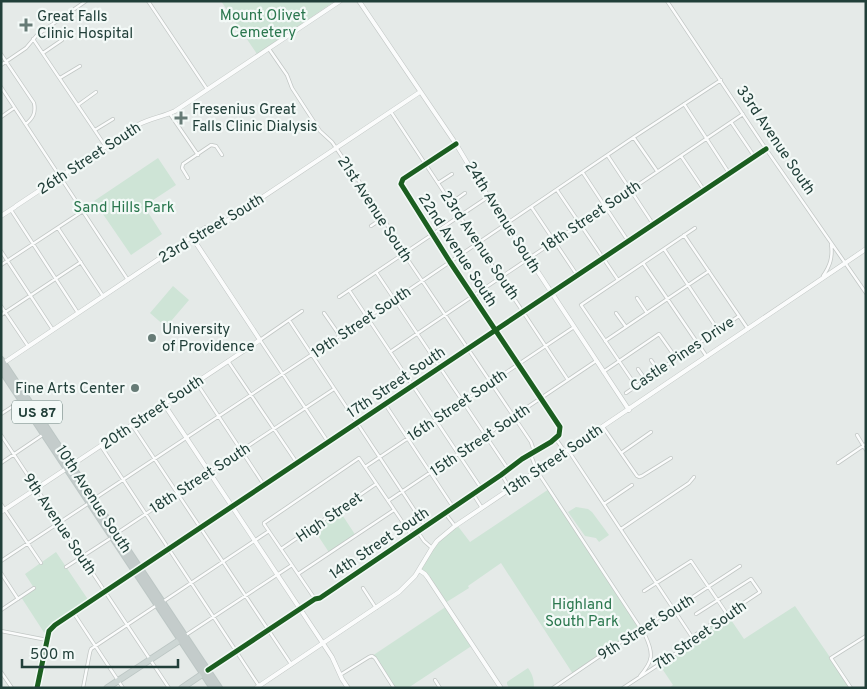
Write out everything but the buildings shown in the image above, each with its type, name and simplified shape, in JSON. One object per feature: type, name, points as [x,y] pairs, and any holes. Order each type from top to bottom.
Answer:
[{"type":"highway","name":"10th Avenue South","points":[[2,364],[183,638],[219,688]]},
{"type":"highway","name":"10th Avenue South","points":[[206,672],[213,688]]},
{"type":"main road","points":[[107,688],[183,638]]},
{"type":"main road","name":"14th Street South","points":[[182,688],[206,672]]},
{"type":"street","points":[[1,65],[26,48],[37,35],[86,1]]},
{"type":"street","points":[[148,1],[208,90]]},
{"type":"street","name":"26th Street South","points":[[1,216],[143,122],[170,114],[208,90],[340,1]]},
{"type":"street","name":"24th Avenue South","points":[[359,1],[456,144],[488,197],[629,410]]},
{"type":"street","name":"33rd Avenue South","points":[[667,1],[766,149],[866,293]]},
{"type":"street","points":[[33,39],[106,147]]},
{"type":"street","points":[[43,53],[62,40]]},
{"type":"street","name":"21st Avenue South","points":[[269,49],[287,74],[292,88],[320,131],[336,148],[384,218],[404,254],[531,442],[533,462],[537,471],[645,636],[650,647],[651,658],[647,668],[640,676]]},
{"type":"street","points":[[1,54],[34,103],[34,113],[26,124]]},
{"type":"street","points":[[60,78],[80,66]]},
{"type":"street","name":"19th Street South","points":[[1,561],[312,355],[720,80]]},
{"type":"street","points":[[1,87],[128,280]]},
{"type":"street","points":[[78,105],[96,92]]},
{"type":"street","name":"23rd Street South","points":[[2,364],[205,228],[221,225],[420,92]]},
{"type":"street","points":[[684,104],[729,173]]},
{"type":"street","points":[[1,117],[15,108]]},
{"type":"street","name":"23rd Avenue South","points":[[391,111],[568,380]]},
{"type":"street","points":[[170,114],[198,154]]},
{"type":"street","name":"18th Street South","points":[[390,352],[743,114]]},
{"type":"street","points":[[95,130],[113,118]]},
{"type":"street","points":[[731,122],[754,156]]},
{"type":"street","points":[[634,137],[657,171]]},
{"type":"street","points":[[425,164],[456,144]]},
{"type":"street","points":[[188,178],[181,166],[211,145],[216,146],[222,155]]},
{"type":"street","name":"17th Street South","points":[[47,640],[49,631],[73,612],[766,149]]},
{"type":"street","points":[[608,156],[653,224]]},
{"type":"street","points":[[681,156],[704,190]]},
{"type":"street","name":"22nd Avenue South","points":[[425,164],[403,179],[402,187],[558,424],[560,431],[556,439]]},
{"type":"street","points":[[583,173],[628,241]]},
{"type":"street","points":[[438,183],[452,174]]},
{"type":"street","points":[[557,190],[618,280]]},
{"type":"street","points":[[451,202],[465,193]]},
{"type":"street","points":[[339,297],[488,197]]},
{"type":"street","points":[[532,207],[577,275]]},
{"type":"street","points":[[10,210],[78,313]]},
{"type":"street","points":[[1,266],[83,211]]},
{"type":"street","points":[[371,226],[384,218]]},
{"type":"street","points":[[58,228],[103,296]]},
{"type":"street","points":[[636,386],[581,305],[695,228]]},
{"type":"street","points":[[684,235],[748,329]]},
{"type":"street","points":[[192,237],[328,442]]},
{"type":"street","points":[[816,282],[824,275],[832,257],[830,240]]},
{"type":"street","points":[[664,249],[718,330]]},
{"type":"street","name":"13th Street South","points":[[258,687],[406,586],[412,581],[432,548],[455,526],[866,249]]},
{"type":"street","points":[[1,251],[53,330]]},
{"type":"street","points":[[1,315],[81,262]]},
{"type":"street","points":[[643,263],[707,357]]},
{"type":"street","points":[[376,272],[508,469]]},
{"type":"street","points":[[605,341],[708,272]]},
{"type":"street","points":[[349,290],[481,488]]},
{"type":"street","points":[[637,298],[647,313]]},
{"type":"street","points":[[1,306],[28,346]]},
{"type":"street","name":"20th Street South","points":[[3,511],[302,311]]},
{"type":"street","points":[[324,313],[340,336]]},
{"type":"street","points":[[616,313],[626,327]]},
{"type":"street","name":"Castle Pines Drive","points":[[626,393],[739,316]]},
{"type":"street","points":[[289,320],[425,526]]},
{"type":"street","name":"16th Street South","points":[[365,467],[574,327]]},
{"type":"street","points":[[603,372],[659,334],[676,358]]},
{"type":"street","points":[[651,360],[658,370]]},
{"type":"street","points":[[228,361],[297,463]]},
{"type":"street","name":"15th Street South","points":[[388,501],[596,361]]},
{"type":"street","points":[[638,369],[645,380]]},
{"type":"street","points":[[196,382],[264,485]]},
{"type":"street","name":"18th Street South","points":[[66,568],[334,389]]},
{"type":"street","points":[[1,414],[24,398]]},
{"type":"street","points":[[164,404],[323,643],[348,688]]},
{"type":"street","points":[[385,404],[453,507]]},
{"type":"street","points":[[132,425],[291,664]]},
{"type":"street","points":[[603,427],[639,477],[671,458]]},
{"type":"street","points":[[1,462],[47,432]]},
{"type":"street","points":[[621,453],[651,432]]},
{"type":"street","name":"9th Avenue South","points":[[1,435],[169,688]]},
{"type":"street","points":[[857,435],[866,450]]},
{"type":"street","points":[[556,439],[604,504],[692,637]]},
{"type":"street","name":"14th Street South","points":[[206,672],[315,598],[320,598],[508,469],[556,439]]},
{"type":"street","points":[[838,463],[864,445]]},
{"type":"street","points":[[101,446],[237,651],[258,687]]},
{"type":"street","points":[[315,598],[264,524],[359,458],[412,536]]},
{"type":"street","points":[[501,475],[510,489]]},
{"type":"street","points":[[621,529],[689,484],[694,477]]},
{"type":"street","name":"High Street","points":[[281,549],[376,484]]},
{"type":"street","points":[[604,504],[632,485]]},
{"type":"street","points":[[472,494],[482,508]]},
{"type":"street","points":[[1,504],[3,511],[41,563]]},
{"type":"street","points":[[298,574],[394,510]]},
{"type":"street","points":[[445,513],[455,526]]},
{"type":"street","points":[[83,688],[92,649],[269,531]]},
{"type":"street","points":[[417,532],[432,548]]},
{"type":"street","points":[[644,591],[690,561],[727,614]]},
{"type":"street","points":[[183,638],[292,565]]},
{"type":"street","name":"9th Street South","points":[[552,688],[641,628],[679,606],[740,566]]},
{"type":"street","points":[[419,570],[428,578],[501,688]]},
{"type":"street","points":[[1,573],[18,599]]},
{"type":"street","name":"7th Street South","points":[[623,688],[686,646],[692,637],[760,592],[750,579],[718,601]]},
{"type":"street","points":[[1,610],[34,588]]},
{"type":"street","points":[[363,588],[376,608]]},
{"type":"street","points":[[696,614],[718,601]]},
{"type":"street","points":[[73,612],[123,688]]},
{"type":"street","points":[[1,631],[47,640],[37,688]]},
{"type":"street","points":[[852,688],[832,658],[866,636]]},
{"type":"street","points":[[340,675],[372,656],[394,688]]},
{"type":"street","points":[[1,672],[12,688]]},
{"type":"street","points":[[435,680],[440,688]]},
{"type":"green space","name":"Mount Olivet Cemetery","points":[[221,1],[335,1],[257,54]]},
{"type":"green space","name":"Sand Hills Park","points":[[158,158],[176,185],[144,206],[162,234],[131,255],[94,201]]},
{"type":"green space","points":[[173,286],[189,300],[166,327],[150,313]]},
{"type":"green space","name":"Highland South Park","points":[[549,489],[641,628],[573,674],[501,563],[468,586],[469,588],[445,603],[428,578],[419,570],[432,548],[457,525],[470,542]]},
{"type":"green space","points":[[576,507],[588,509],[592,512],[609,535],[599,542],[596,538],[585,536],[568,512]]},
{"type":"green space","points":[[339,510],[356,536],[330,554],[313,528]]},
{"type":"green space","points":[[56,552],[89,601],[45,634],[21,597],[34,588],[25,574]]},
{"type":"green space","points":[[447,606],[473,645],[408,688],[394,688],[372,656]]},
{"type":"green space","points":[[795,606],[851,688],[669,688],[673,685],[659,664],[686,646],[692,637],[727,614],[744,639]]},
{"type":"green space","points":[[528,668],[533,678],[534,688],[509,688],[507,682]]},
{"type":"cycle path","points":[[208,670],[315,599],[320,598],[559,435],[560,427],[450,262],[401,184],[403,179],[456,144]]},
{"type":"cycle path","points":[[37,688],[49,631],[55,625],[766,149]]},
{"type":"place","name":"Great Falls Clinic Hospital","points":[[26,25]]},
{"type":"place","name":"Fresenius Great Falls Clinic Dialysis","points":[[181,118]]},
{"type":"place","name":"University of Providence","points":[[152,338]]},
{"type":"place","name":"Fine Arts Center","points":[[135,388]]}]
